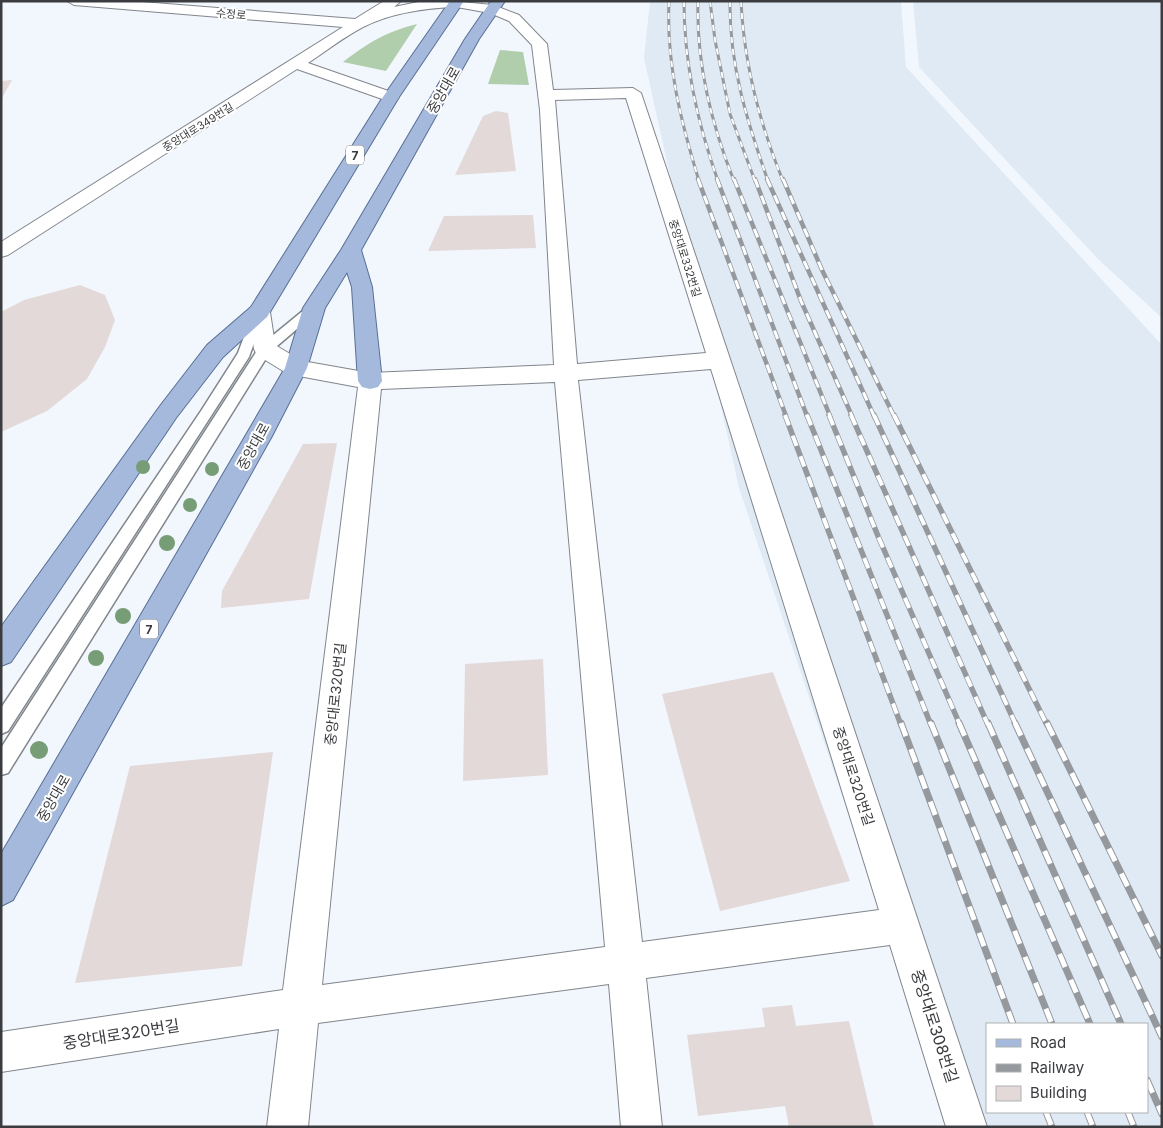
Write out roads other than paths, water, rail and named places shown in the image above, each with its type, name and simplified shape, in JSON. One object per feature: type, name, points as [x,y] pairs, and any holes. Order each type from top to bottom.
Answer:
[{"type":"main road","name":"7","points":[[1,652],[174,405],[215,351],[259,312],[391,97],[456,2]]},
{"type":"main road","name":"중앙대로","points":[[1,888],[263,430],[296,368],[314,308],[351,250],[472,39],[496,5]]},
{"type":"main road","points":[[351,250],[362,287],[370,381]]},
{"type":"street","name":"수정로","points":[[74,1],[144,4],[358,24]]},
{"type":"street","name":"중앙대로349번길","points":[[1,252],[394,1]]},
{"type":"street","points":[[358,24],[383,14],[415,6],[456,2],[496,5],[514,18],[539,44],[546,95],[566,373],[642,1127]]},
{"type":"street","points":[[297,64],[391,97]]},
{"type":"street","name":"중앙대로332번길","points":[[546,95],[633,93],[718,360]]},
{"type":"street","points":[[259,312],[265,349],[296,368],[370,381],[566,373],[718,360]]},
{"type":"street","name":"중앙대로320번길","points":[[1,1052],[299,1007],[903,925],[718,360]]},
{"type":"street","name":"중앙대로320번길","points":[[299,1007],[370,381]]},
{"type":"street","name":"중앙대로308번길","points":[[903,925],[967,1127]]},
{"type":"street","points":[[287,1127],[299,1007]]},
{"type":"lane","points":[[1,766],[265,349],[314,308]]},
{"type":"lane","points":[[1,725],[216,400],[244,354],[259,312]]},
{"type":"railway","points":[[669,1],[672,70],[686,137],[699,181]]},
{"type":"railway","points":[[684,1],[686,47],[693,92],[704,137],[718,181]]},
{"type":"railway","points":[[698,1],[702,70],[718,137],[734,181]]},
{"type":"railway","points":[[710,1],[715,40],[730,114],[755,181]]},
{"type":"railway","points":[[730,1],[730,24],[736,70],[746,114],[768,181]]},
{"type":"railway","points":[[741,1],[745,47],[754,92],[774,159],[783,181]]},
{"type":"railway","points":[[698,179],[786,416]]},
{"type":"railway","points":[[717,179],[807,416]]},
{"type":"railway","points":[[734,179],[830,416]]},
{"type":"railway","points":[[755,179],[801,301],[852,416]]},
{"type":"railway","points":[[767,179],[874,416]]},
{"type":"railway","points":[[783,179],[822,270],[894,416]]},
{"type":"railway","points":[[785,415],[901,725]]},
{"type":"railway","points":[[807,415],[931,725]]},
{"type":"railway","points":[[829,415],[878,536],[960,725]]},
{"type":"railway","points":[[851,415],[988,725]]},
{"type":"railway","points":[[874,415],[1016,725]]},
{"type":"railway","points":[[894,415],[1047,725]]},
{"type":"railway","points":[[901,723],[1013,1023]]},
{"type":"railway","points":[[931,723],[1052,1023]]},
{"type":"railway","points":[[959,723],[1090,1023]]},
{"type":"railway","points":[[988,723],[1121,1023]]},
{"type":"railway","points":[[1015,723],[1162,1037]]},
{"type":"railway","points":[[1047,723],[1162,956]]},
{"type":"railway","points":[[1148,1082],[1162,1114]]},
{"type":"railway","points":[[1046,1113],[1052,1127]]},
{"type":"railway","points":[[1087,1113],[1093,1127]]},
{"type":"railway","points":[[1128,1113],[1134,1127]]}]
